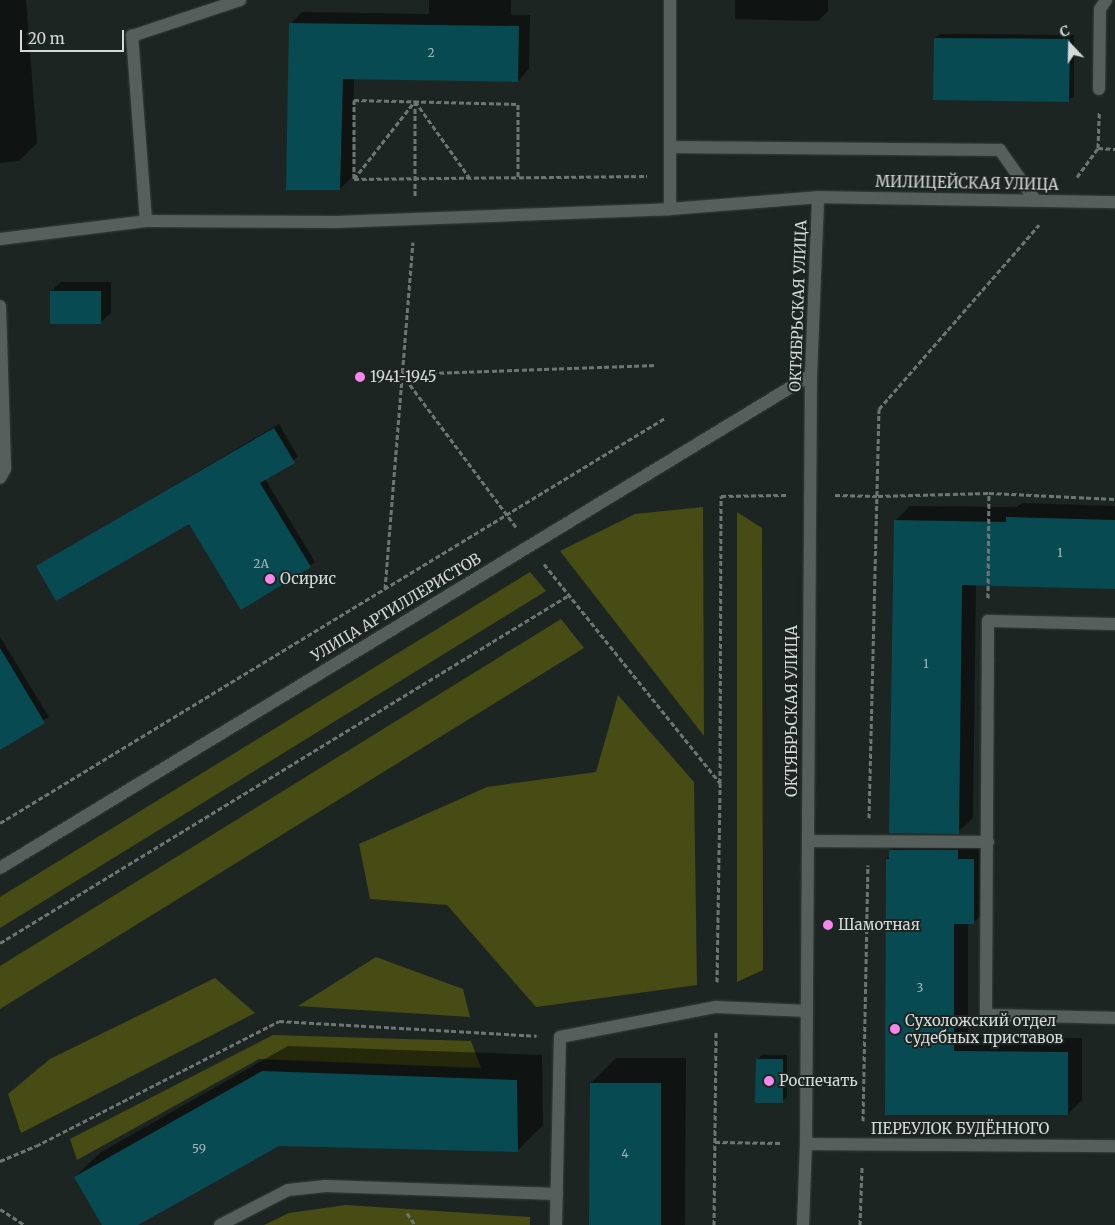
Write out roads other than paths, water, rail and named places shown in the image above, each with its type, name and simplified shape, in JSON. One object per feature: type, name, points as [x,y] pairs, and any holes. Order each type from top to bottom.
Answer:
[{"type":"street","points":[[146,221],[132,36],[240,0]]},
{"type":"street","points":[[670,0],[670,209]]},
{"type":"street","points":[[1099,89],[1100,9],[1106,0]]},
{"type":"street","points":[[670,146],[1000,150],[1035,200]]},
{"type":"street","name":"МИЛИЦЕЙСКАЯ УЛИЦА","points":[[0,239],[146,221],[336,222],[670,209],[818,197],[1115,202]]},
{"type":"street","name":"ОКТЯБРЬСКАЯ УЛИЦА","points":[[803,1225],[806,1144],[811,375],[818,197]]},
{"type":"street","points":[[0,306],[5,469],[0,478]]},
{"type":"street","name":"УЛИЦА АРТИЛЛЕРИСТОВ","points":[[0,868],[811,375]]},
{"type":"street","points":[[1115,624],[988,621],[986,1015],[1115,1018]]},
{"type":"street","points":[[808,841],[988,842]]},
{"type":"street","points":[[556,1225],[560,1037],[716,1007],[807,1011]]},
{"type":"street","name":"ПЕРЕУЛОК БУДЁННОГО","points":[[806,1144],[1115,1146]]},
{"type":"street","points":[[220,1225],[288,1190],[326,1186],[556,1194]]},
{"type":"place","name":"1941-1945","points":[[360,377]]},
{"type":"place","name":"Осирис","points":[[270,579]]},
{"type":"place","name":"Шамотная","points":[[828,925]]},
{"type":"place","name":"Сухоложский отдел судебных приставов","points":[[895,1029]]},
{"type":"place","name":"Роспечать","points":[[769,1081]]}]
